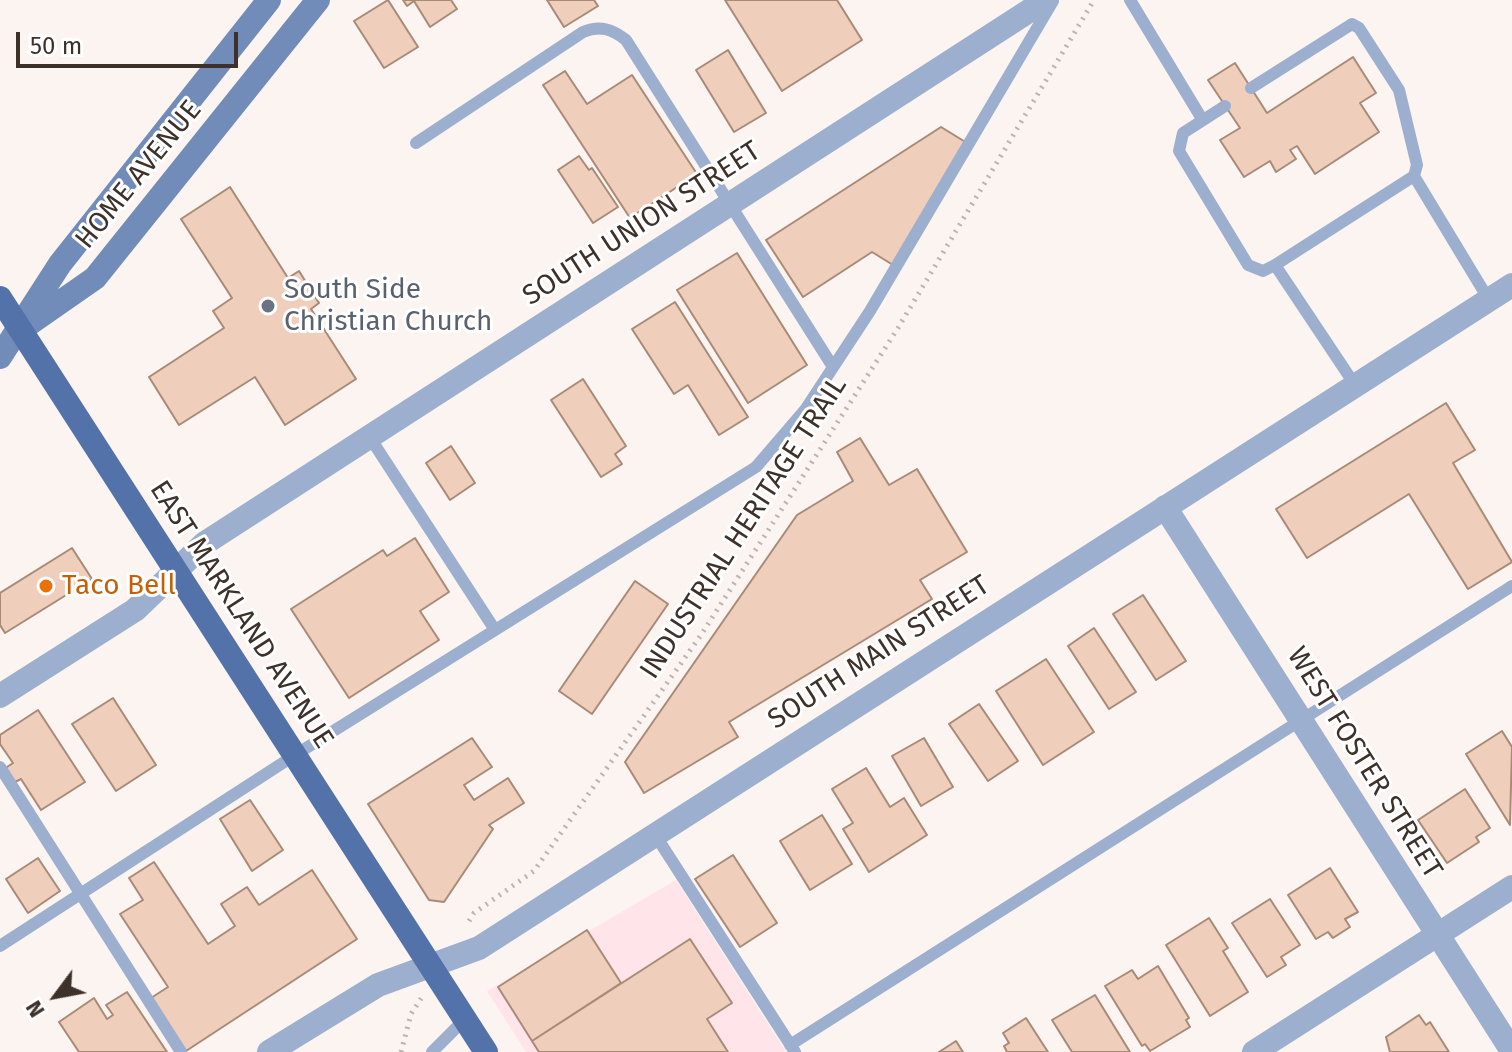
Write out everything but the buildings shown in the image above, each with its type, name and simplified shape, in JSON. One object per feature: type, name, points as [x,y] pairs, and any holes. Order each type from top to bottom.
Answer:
[{"type":"main road","name":"EAST MARKLAND AVENUE","points":[[0,298],[295,755],[437,966],[486,1052]]},
{"type":"street","name":"HOME AVENUE","points":[[0,357],[60,264],[269,0]]},
{"type":"street","name":"HOME AVENUE","points":[[20,330],[95,278],[318,0]]},
{"type":"street","name":"SOUTH UNION STREET","points":[[0,696],[135,610],[205,543],[1046,0]]},
{"type":"street","name":"SOUTH MAIN STREET","points":[[269,1052],[378,985],[437,966],[479,948],[1512,285]]},
{"type":"street","name":"WEST FOSTER STREET","points":[[1165,507],[1512,1051]]},
{"type":"street","points":[[1254,1052],[1512,887]]},
{"type":"lane","points":[[0,946],[295,755],[756,467],[805,410],[833,367],[1054,0]]},
{"type":"lane","points":[[1130,0],[1202,119]]},
{"type":"lane","points":[[1225,106],[1183,133],[1180,141],[1184,162],[1248,265],[1263,271],[1414,176],[1417,165],[1402,98],[1359,28],[1352,24],[1251,88]]},
{"type":"lane","points":[[416,143],[583,32],[603,28],[626,40],[833,367]]},
{"type":"lane","points":[[1414,176],[1489,300]]},
{"type":"lane","points":[[1275,265],[1355,385]]},
{"type":"lane","points":[[369,436],[495,630]]},
{"type":"lane","points":[[654,833],[792,1048],[1512,586]]},
{"type":"lane","points":[[0,767],[181,1052]]},
{"type":"lane","points":[[432,1052],[465,1019]]},
{"type":"path","name":"INDUSTRIAL HERITAGE TRAIL","points":[[401,1052],[411,1014],[437,966],[474,913],[534,871],[701,635],[898,328],[1094,0]]},
{"type":"shaded area","points":[[676,880],[786,1052],[526,1052],[487,991]]},
{"type":"place","name":"South Side Christian Church","points":[[268,306]]},
{"type":"place","name":"Taco Bell","points":[[46,586]]}]
